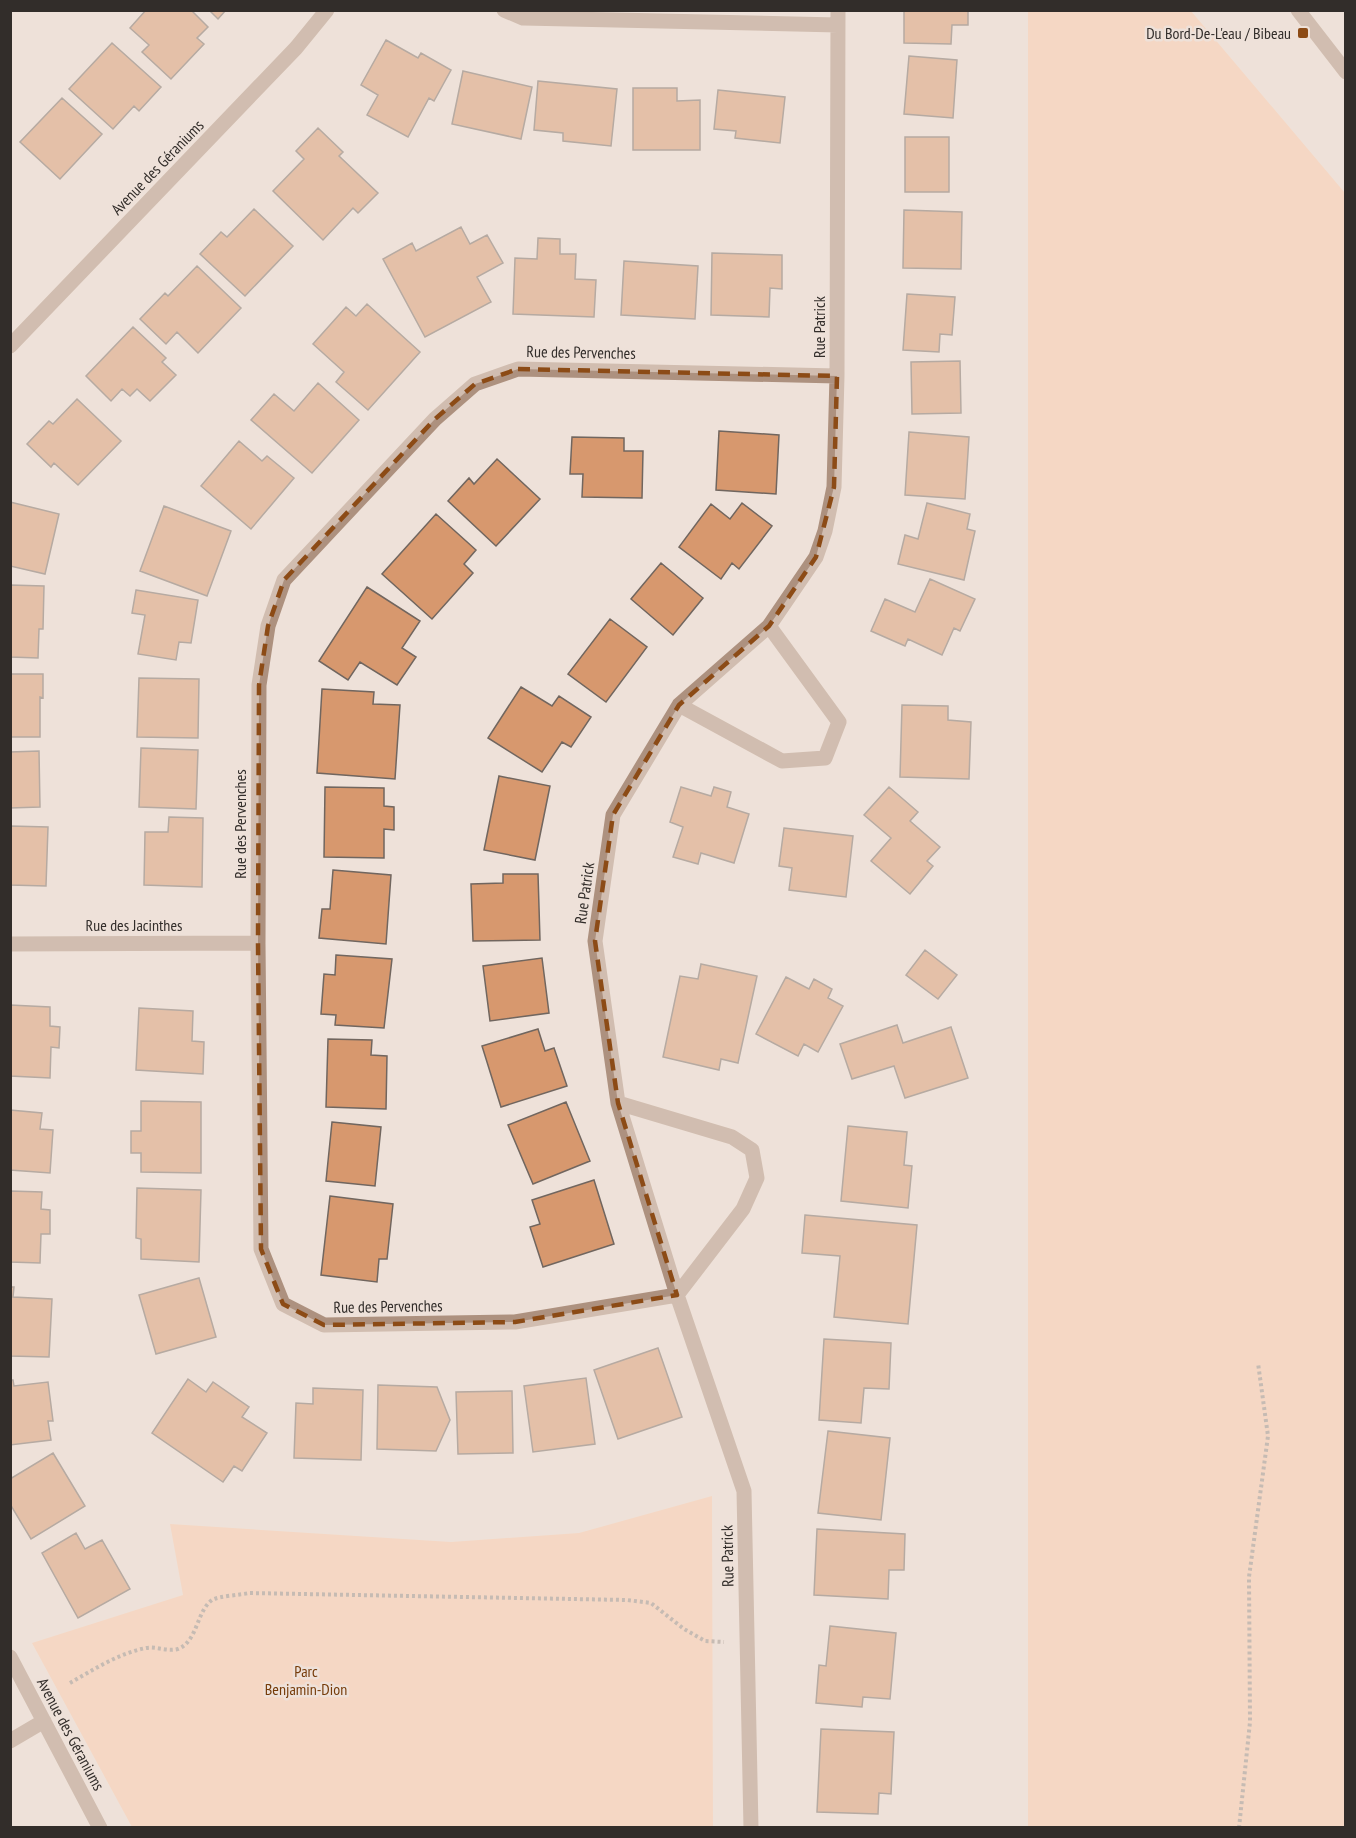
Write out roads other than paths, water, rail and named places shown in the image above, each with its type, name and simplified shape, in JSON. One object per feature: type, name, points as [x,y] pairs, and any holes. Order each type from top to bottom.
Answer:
[{"type":"street","name":"Avenue des Géraniums","points":[[10,346],[296,48],[327,10]]},
{"type":"street","points":[[504,10],[523,18],[838,17]]},
{"type":"street","points":[[1298,10],[1346,72]]},
{"type":"street","name":"Rue Patrick","points":[[750,1827],[744,1491],[677,1295],[618,1103],[595,941],[613,815],[679,705],[769,626],[816,557],[825,531],[834,487],[837,376],[838,17]]},
{"type":"street","name":"Rue des Pervenches","points":[[677,1295],[503,1322],[324,1325],[283,1304],[261,1249],[258,943],[259,685],[268,626],[284,580],[435,419],[475,384],[518,369],[837,376]]},
{"type":"street","points":[[679,705],[782,761],[825,758],[839,722],[769,626]]},
{"type":"street","name":"Rue des Jacinthes","points":[[10,944],[258,943]]},
{"type":"street","points":[[618,1103],[732,1137],[752,1150],[757,1178],[743,1209],[677,1295]]},
{"type":"street","name":"Avenue des Géraniums","points":[[10,1657],[100,1827]]},
{"type":"street","points":[[10,1741],[44,1721]]},
{"type":"place","name":"Du Bord-De-L'eau / Bibeau","points":[[1303,33]]},
{"type":"park label","name":"Parc Benjamin-Dion","points":[[306,1680]]}]
